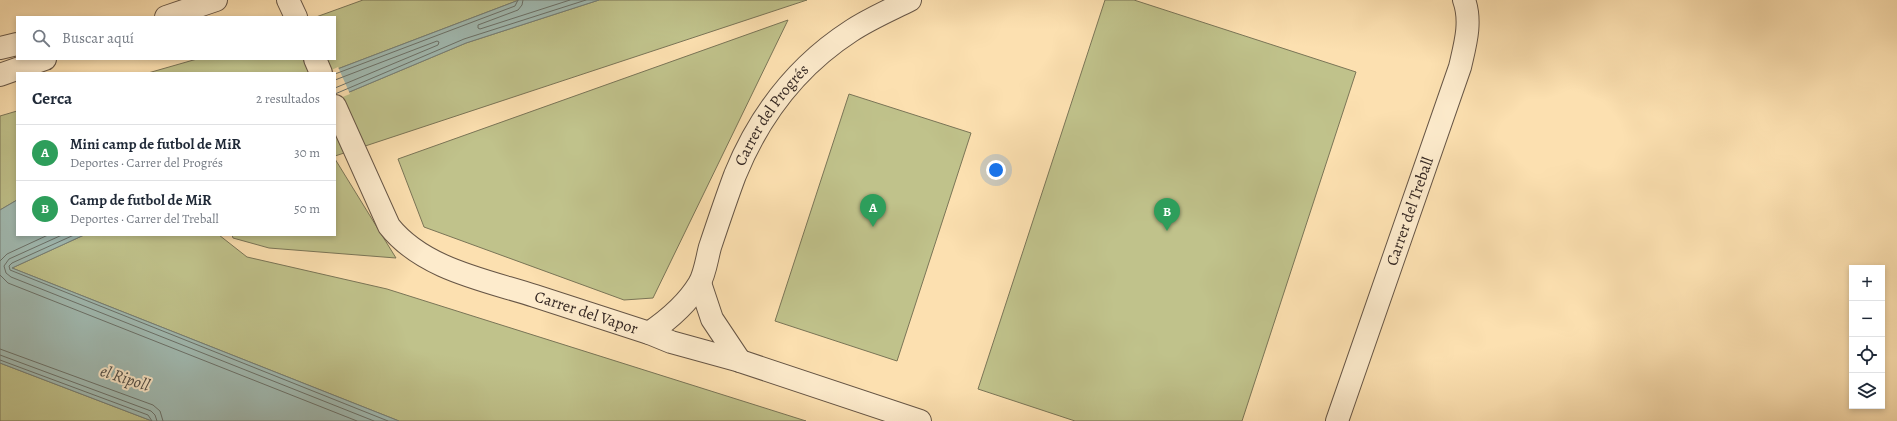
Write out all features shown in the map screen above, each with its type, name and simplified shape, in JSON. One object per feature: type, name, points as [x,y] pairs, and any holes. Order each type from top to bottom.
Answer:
[{"type":"street","points":[[169,16],[216,0]]},
{"type":"street","points":[[288,0],[296,16]]},
{"type":"street","name":"Carrer del Progrés","points":[[649,333],[678,310],[700,284],[719,219],[735,175],[752,139],[774,102],[794,77],[816,56],[851,30],[910,0]]},
{"type":"street","name":"Carrer del Treball","points":[[1337,421],[1460,67],[1468,36],[1467,8],[1464,0]]},
{"type":"street","points":[[0,48],[16,44]]},
{"type":"street","points":[[0,75],[42,60]]},
{"type":"street","points":[[315,60],[321,72]]},
{"type":"street","name":"Carrer del Vapor","points":[[336,108],[389,226],[400,239],[414,250],[453,270],[649,333],[671,342],[740,361],[920,421]]},
{"type":"street","points":[[700,284],[712,319],[740,361]]},
{"type":"green space","points":[[363,0],[519,0],[330,72],[152,72],[194,60],[336,60],[336,16],[319,16]]},
{"type":"green space","points":[[599,0],[807,0],[336,156],[336,98],[466,43]]},
{"type":"green space","points":[[1105,0],[1134,0],[1356,72],[1242,421],[1075,421],[978,389]]},
{"type":"green space","points":[[788,20],[653,298],[624,300],[424,227],[398,159]]},
{"type":"green space","points":[[849,94],[971,133],[897,361],[775,321]]},
{"type":"green space","points":[[16,111],[16,201],[0,210],[0,116]]},
{"type":"green space","points":[[336,161],[396,258],[269,248],[233,238],[232,236],[336,236]]},
{"type":"green space","points":[[82,236],[220,236],[247,257],[387,289],[806,421],[399,421],[12,268]]},
{"type":"green space","points":[[0,363],[152,421],[0,421]]},
{"type":"water","points":[[519,0],[599,0],[466,43],[336,98],[336,72],[330,72]]},
{"type":"water","name":"el Ripoll","points":[[16,201],[16,236],[82,236],[12,268],[399,421],[152,421],[0,363],[0,210]]},
{"type":"pier","points":[[338,67],[350,94],[336,100],[336,72],[327,72]]},
{"type":"place","name":"Mini camp de futbol de MiR","points":[[873,227]]},
{"type":"place","name":"Camp de futbol de MiR","points":[[1167,231]]}]
